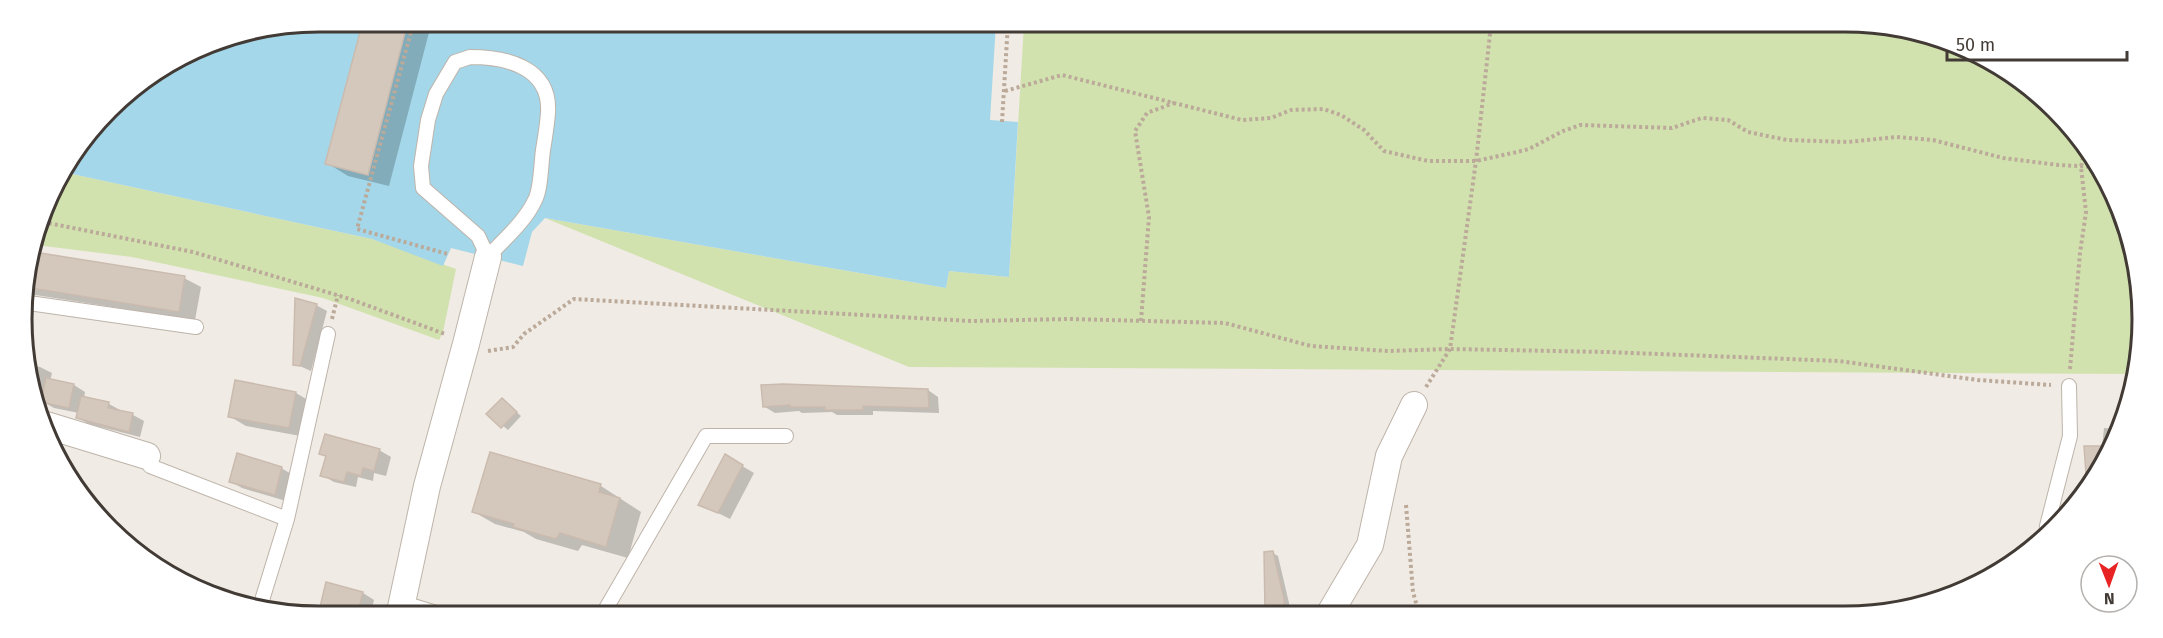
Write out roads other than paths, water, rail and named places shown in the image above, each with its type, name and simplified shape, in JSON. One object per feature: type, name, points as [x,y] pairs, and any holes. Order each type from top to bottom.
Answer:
[{"type":"street","points":[[402,606],[427,486],[488,257]]},
{"type":"street","points":[[1334,606],[1370,545],[1389,456],[1414,405]]},
{"type":"street","points":[[52,427],[147,456]]},
{"type":"lane","points":[[470,57],[491,57],[523,66],[537,78],[546,94],[548,111],[536,200],[488,257],[478,236],[423,188],[421,166],[428,120],[435,94],[455,62],[470,57]]},
{"type":"lane","points":[[32,303],[196,327]]},
{"type":"lane","points":[[262,601],[287,519],[328,334]]},
{"type":"lane","points":[[2048,521],[2070,436],[2068,386]]},
{"type":"lane","points":[[607,606],[706,436],[786,436]]},
{"type":"lane","points":[[147,456],[150,466],[287,519]]},
{"type":"water","points":[[300,32],[995,32],[990,120],[1018,122],[1009,277],[949,271],[946,288],[545,218],[532,232],[523,266],[451,248],[443,266],[372,239],[71,174],[103,129],[129,103],[159,80],[209,53],[245,41],[281,34]]}]
